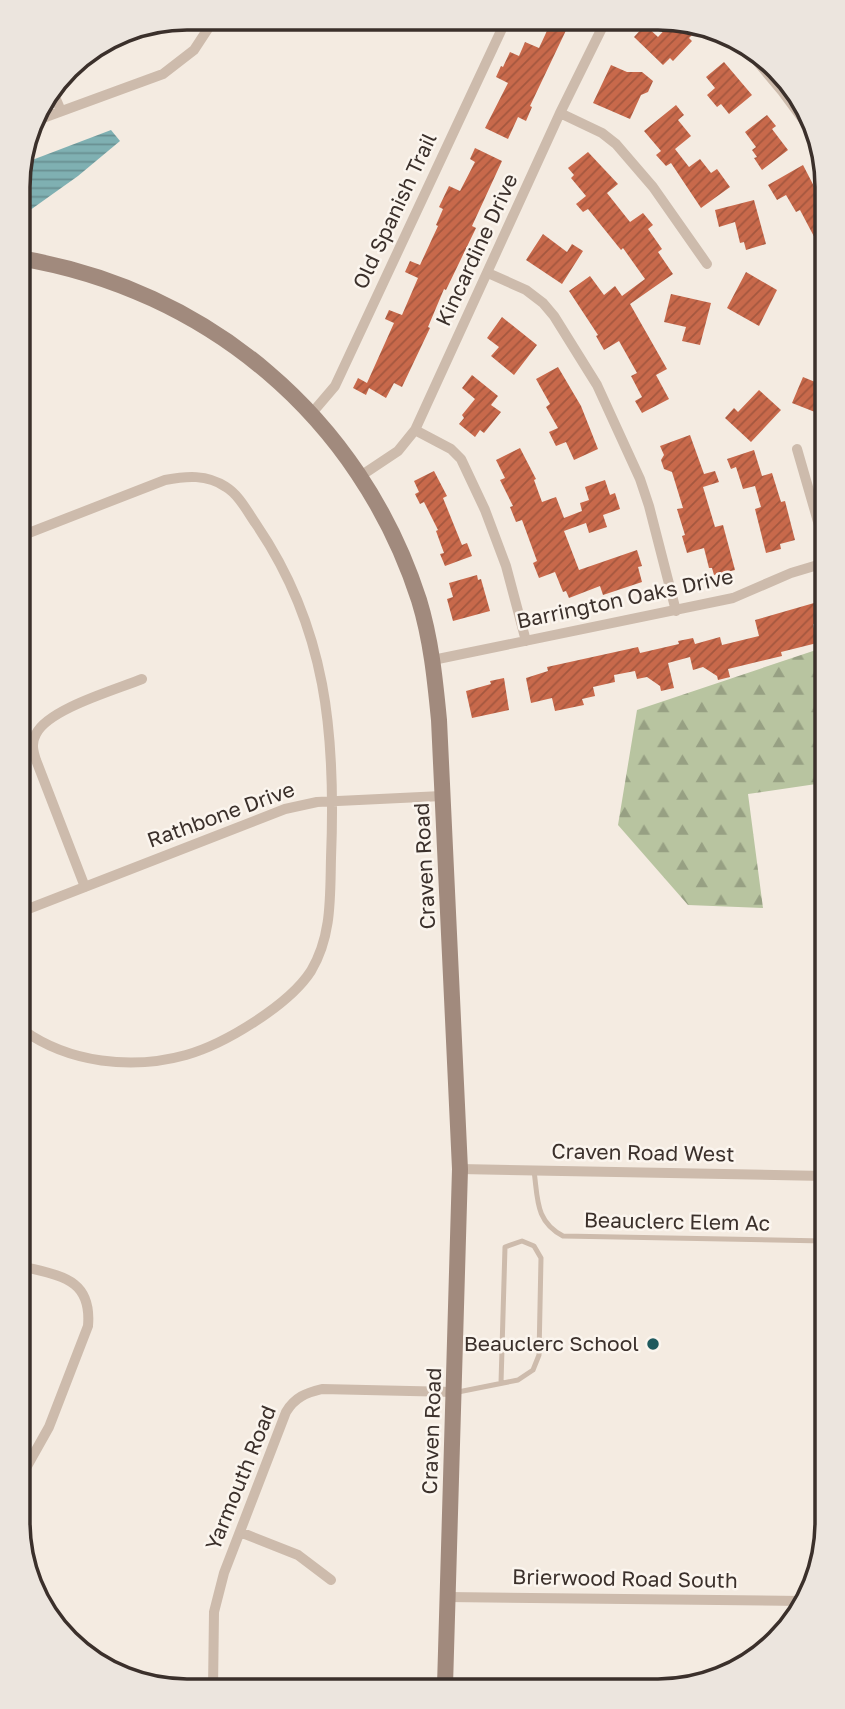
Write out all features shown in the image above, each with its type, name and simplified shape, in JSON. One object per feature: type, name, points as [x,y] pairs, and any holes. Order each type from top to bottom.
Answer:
[{"type":"street","points":[[46,117],[173,68],[194,50],[207,30]]},
{"type":"street","name":"Old Spanish Trail","points":[[312,413],[335,386],[501,30]]},
{"type":"street","name":"Kincardine Drive","points":[[359,477],[398,451],[415,430],[560,113],[601,30]]},
{"type":"street","points":[[772,79],[790,102]]},
{"type":"street","points":[[56,100],[61,111]]},
{"type":"street","points":[[560,113],[602,133],[616,144],[653,187],[707,264]]},
{"type":"street","name":"Craven Road","points":[[30,260],[89,273],[154,298],[211,328],[252,358],[312,413],[359,477],[379,509],[405,562],[419,600],[433,660],[460,1169],[445,1679]]},
{"type":"street","points":[[488,273],[526,290],[543,303],[597,385],[640,480],[676,611]]},
{"type":"street","points":[[415,430],[451,449],[461,459],[485,510],[506,566],[526,641]]},
{"type":"street","points":[[797,449],[815,512]]},
{"type":"street","points":[[30,533],[165,481],[185,476],[198,477],[227,487],[238,498],[271,546],[292,584],[309,629],[321,674],[329,724],[333,801],[329,922],[312,970],[282,1002],[228,1037],[192,1053],[155,1062],[100,1060],[55,1048],[30,1034]]},
{"type":"street","name":"Barrington Oaks Drive","points":[[433,660],[733,598],[815,566]]},
{"type":"street","points":[[85,887],[36,760],[33,743],[42,725],[56,714],[142,680]]},
{"type":"street","name":"Rathbone Drive","points":[[30,908],[285,809],[307,803],[442,796]]},
{"type":"street","name":"Craven Road West","points":[[460,1169],[815,1176]]},
{"type":"street","points":[[30,1268],[65,1277],[79,1287],[87,1301],[89,1314],[88,1326],[49,1427],[30,1461]]},
{"type":"street","name":"Yarmouth Road","points":[[213,1679],[214,1612],[224,1573],[292,1402],[306,1393],[322,1389],[454,1392]]},
{"type":"street","points":[[240,1532],[298,1555],[331,1580]]},
{"type":"street","name":"Brierwood Road South","points":[[447,1597],[794,1601]]},
{"type":"lane","name":"Beauclerc Elem Ac","points":[[534,1171],[541,1217],[550,1229],[563,1236],[815,1241]]},
{"type":"lane","points":[[454,1392],[502,1383],[518,1380],[533,1370],[539,1355],[541,1258],[534,1246],[522,1241],[505,1247],[502,1383]]},
{"type":"green space","points":[[815,650],[815,784],[748,794],[763,908],[688,905],[618,825],[637,710]]},
{"type":"water","points":[[111,130],[120,141],[78,176],[30,210],[32,160]]},
{"type":"building","points":[[547,30],[566,30],[530,106],[532,107],[526,121],[518,117],[508,139],[485,128],[508,83],[496,77],[510,52],[519,56],[525,42],[539,48]]},
{"type":"building","points":[[640,30],[650,30],[658,37],[664,30],[693,34],[689,38],[692,41],[673,61],[670,58],[663,65],[634,37]]},
{"type":"building","points":[[724,62],[752,95],[729,114],[721,104],[717,107],[707,95],[715,88],[706,77]]},
{"type":"building","points":[[611,65],[627,72],[642,72],[653,81],[648,92],[641,95],[630,119],[593,103]]},
{"type":"building","points":[[676,105],[684,115],[678,120],[691,136],[675,149],[689,167],[700,159],[711,173],[717,169],[730,187],[701,208],[671,163],[666,166],[656,155],[661,151],[644,131]]},
{"type":"building","points":[[767,115],[776,126],[772,129],[788,150],[762,170],[754,158],[757,157],[752,150],[756,147],[745,132]]},
{"type":"building","points":[[475,148],[502,161],[472,226],[476,228],[446,290],[444,289],[428,327],[430,328],[402,387],[394,383],[386,398],[369,388],[366,395],[353,388],[358,378],[367,383],[394,323],[385,319],[389,310],[402,315],[418,278],[405,272],[410,261],[420,265],[438,226],[436,225],[443,209],[439,207],[449,186],[460,191],[475,162],[470,159]]},
{"type":"building","points":[[588,152],[618,184],[607,193],[630,222],[643,213],[653,225],[648,229],[662,249],[658,252],[673,274],[630,304],[667,369],[656,375],[669,399],[642,413],[635,401],[642,397],[631,376],[637,373],[619,341],[604,350],[596,336],[598,335],[569,291],[590,276],[604,295],[615,286],[622,296],[645,279],[623,248],[621,250],[588,209],[583,212],[576,204],[586,196],[571,178],[574,175],[568,168]]},
{"type":"building","points":[[803,165],[815,188],[815,238],[800,210],[796,212],[786,195],[777,200],[768,185]]},
{"type":"building","points":[[754,200],[766,244],[746,250],[744,242],[740,243],[735,222],[719,227],[715,210]]},
{"type":"building","points":[[543,234],[567,252],[572,244],[583,251],[562,284],[526,260]]},
{"type":"building","points":[[746,272],[777,290],[759,326],[727,308]]},
{"type":"building","points":[[671,294],[711,303],[700,345],[682,341],[686,327],[664,322]]},
{"type":"building","points":[[502,317],[537,345],[514,375],[491,356],[499,347],[487,338]]},
{"type":"building","points":[[558,367],[581,406],[598,449],[574,460],[566,442],[556,446],[549,432],[558,428],[546,407],[550,404],[536,379]]},
{"type":"building","points":[[472,375],[498,396],[491,405],[501,412],[484,433],[480,430],[475,437],[459,424],[464,418],[462,415],[475,399],[462,388]]},
{"type":"building","points":[[803,377],[815,382],[815,412],[792,403]]},
{"type":"building","points":[[759,390],[781,410],[751,442],[725,418],[734,408],[738,412]]},
{"type":"building","points":[[690,435],[704,474],[715,471],[719,482],[703,487],[715,527],[723,525],[735,570],[714,575],[712,568],[709,568],[704,548],[687,553],[677,509],[683,508],[672,472],[664,469],[661,460],[664,455],[660,446]]},
{"type":"building","points":[[520,448],[536,479],[534,480],[542,502],[556,497],[564,518],[582,511],[580,503],[589,500],[585,487],[605,480],[610,495],[615,493],[620,509],[603,515],[607,527],[589,533],[586,523],[564,531],[579,570],[637,550],[642,566],[638,567],[642,582],[603,595],[600,586],[569,598],[566,591],[563,592],[555,572],[539,578],[533,563],[537,561],[522,520],[516,522],[510,507],[513,506],[500,480],[505,478],[496,460]]},
{"type":"building","points":[[754,450],[762,476],[772,473],[781,502],[785,501],[795,540],[780,544],[781,549],[766,553],[755,509],[761,507],[755,486],[743,489],[736,467],[731,469],[727,459]]},
{"type":"building","points":[[434,471],[447,496],[443,498],[462,545],[467,543],[472,556],[445,566],[440,554],[444,553],[436,531],[438,530],[424,502],[420,504],[415,494],[419,492],[414,481]]},
{"type":"building","points":[[477,575],[478,580],[481,579],[490,611],[453,621],[447,599],[453,597],[449,583]]},
{"type":"building","points":[[815,603],[815,644],[781,652],[782,656],[728,669],[730,677],[718,680],[717,676],[703,667],[693,670],[690,657],[668,663],[674,688],[661,691],[660,686],[647,677],[637,679],[635,671],[614,675],[615,682],[593,687],[595,696],[582,699],[584,705],[555,711],[552,698],[531,703],[526,678],[548,671],[547,667],[638,647],[640,653],[693,638],[695,644],[720,637],[722,645],[759,636],[755,620]]},
{"type":"building","points":[[504,678],[509,710],[472,718],[466,691]]},
{"type":"place","name":"Beauclerc School","points":[[653,1344]]}]
